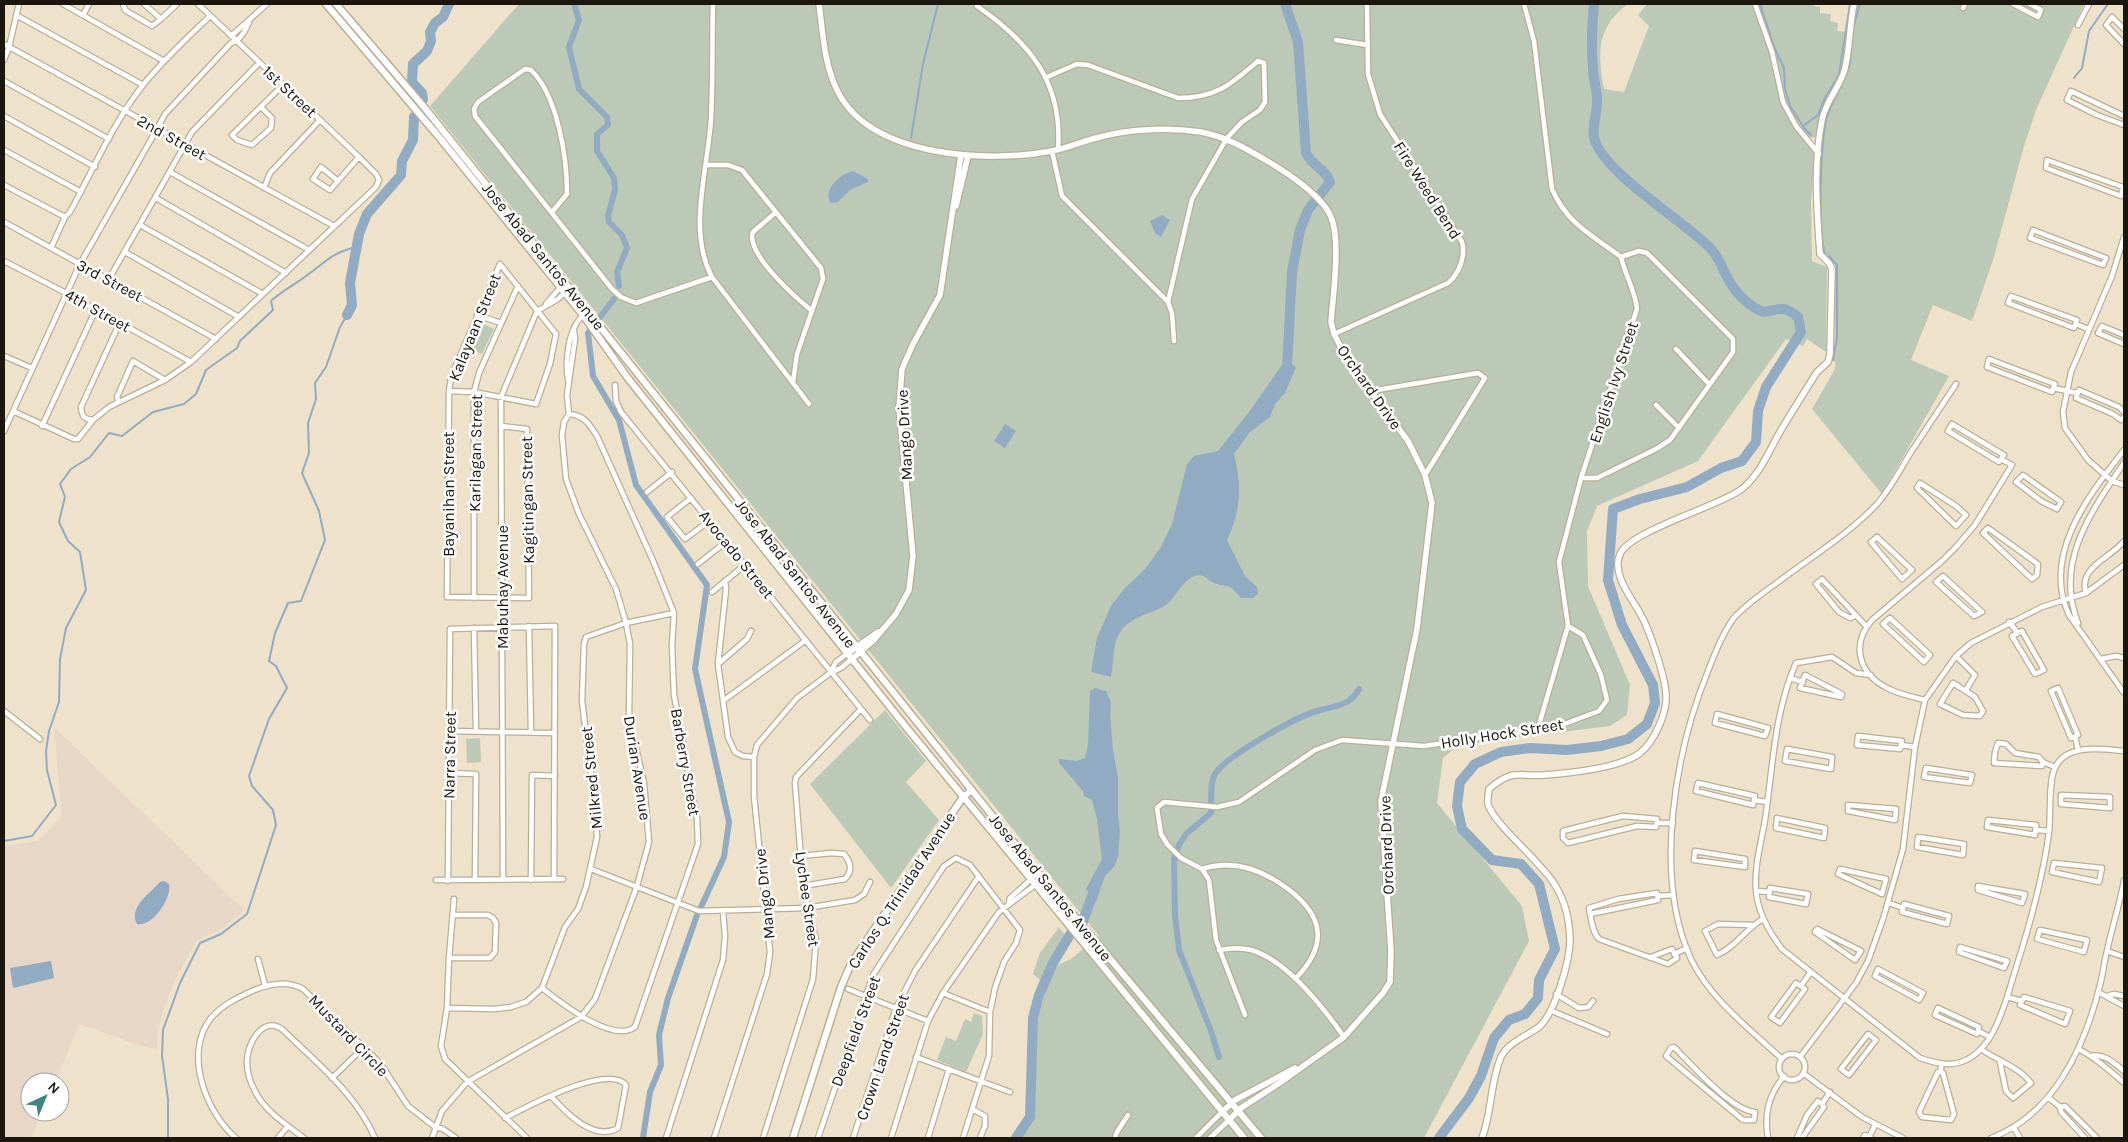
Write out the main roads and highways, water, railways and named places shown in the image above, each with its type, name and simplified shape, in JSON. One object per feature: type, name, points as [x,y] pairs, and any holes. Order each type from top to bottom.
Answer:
[{"type":"main road","name":"Jose Abad Santos Avenue","points":[[326,4],[422,116],[564,289],[586,313],[594,317],[1040,876],[1261,1138]]},
{"type":"main road","name":"Jose Abad Santos Avenue","points":[[336,4],[424,107],[564,289]]},
{"type":"main road","name":"Jose Abad Santos Avenue","points":[[586,313],[588,322],[626,377],[962,797],[1244,1138]]},
{"type":"main road","name":"Carlos Q. Trinidad Avenue","points":[[792,1138],[840,987],[850,964],[962,797],[972,790]]},
{"type":"water","points":[[853,171],[868,179],[868,182],[850,190],[838,202],[831,203],[829,193],[834,183],[843,175]]},
{"type":"water","points":[[1162,215],[1170,220],[1161,237],[1155,233],[1150,221]]},
{"type":"water","points":[[1290,364],[1296,367],[1285,393],[1275,404],[1270,417],[1250,432],[1234,454],[1237,465],[1239,498],[1235,519],[1227,540],[1245,576],[1257,587],[1258,594],[1253,598],[1241,598],[1229,587],[1212,582],[1203,576],[1191,577],[1163,607],[1134,620],[1120,632],[1116,642],[1111,677],[1091,672],[1097,638],[1111,606],[1124,589],[1145,569],[1161,547],[1172,524],[1187,464],[1194,456],[1218,451],[1249,412],[1282,365]]},
{"type":"water","points":[[1005,424],[1016,431],[1005,448],[994,441]]},
{"type":"water","points":[[1095,688],[1106,691],[1111,702],[1110,714],[1113,750],[1118,777],[1120,831],[1118,857],[1114,867],[1105,876],[1096,902],[1086,889],[1102,859],[1097,819],[1092,800],[1084,796],[1083,791],[1059,763],[1059,759],[1077,761],[1085,758],[1088,745],[1090,691]]},
{"type":"water","points":[[164,881],[169,884],[169,890],[164,904],[149,921],[137,924],[135,912],[141,901],[160,882]]},
{"type":"water","points":[[51,961],[54,978],[13,988],[10,968]]},
{"type":"waterway","points":[[423,99],[422,93],[412,82],[413,64],[427,51],[431,41],[430,32],[435,23],[443,17],[449,4]]},
{"type":"waterway","points":[[574,4],[579,20],[569,47],[579,89],[607,117],[608,125],[597,134],[597,151],[614,178],[615,190],[608,216],[609,222],[622,235],[627,248],[617,272],[619,286]]},
{"type":"waterway","points":[[911,138],[923,64],[938,4]]},
{"type":"waterway","points":[[1282,375],[1287,368],[1292,272],[1300,230],[1308,210],[1330,182],[1306,153],[1298,42],[1285,4]]},
{"type":"waterway","points":[[1439,1138],[1469,1098],[1481,1076],[1494,1038],[1509,1020],[1525,1014],[1538,998],[1539,980],[1555,949],[1539,884],[1521,864],[1492,860],[1462,829],[1457,806],[1460,782],[1475,764],[1501,752],[1530,748],[1567,750],[1601,746],[1628,739],[1647,724],[1655,703],[1653,685],[1622,625],[1608,580],[1613,509],[1640,499],[1687,487],[1721,468],[1742,461],[1756,442],[1758,411],[1766,387],[1801,332],[1798,317],[1788,310],[1781,309],[1763,312],[1741,297],[1733,287],[1714,252],[1627,180],[1611,165],[1600,150],[1594,137],[1597,104],[1592,53],[1594,4]]},
{"type":"waterway","points":[[1760,4],[1774,47],[1784,68],[1785,89],[1790,106],[1804,128],[1811,135]]},
{"type":"waterway","points":[[1803,126],[1818,115],[1825,98],[1839,75],[1850,4]]},
{"type":"waterway","points":[[1853,28],[1860,4]]},
{"type":"waterway","points":[[2074,78],[2082,68],[2089,31],[2108,4]]},
{"type":"waterway","points":[[1825,254],[1821,226],[1821,165],[1825,129],[1830,108],[1849,68],[1851,50]]},
{"type":"waterway","points":[[347,315],[352,305],[350,283],[359,234],[367,214],[401,175],[402,161],[413,140],[414,117]]},
{"type":"waterway","points":[[4,841],[32,836],[56,805],[47,770],[46,751],[49,731],[59,702],[60,659],[66,628],[86,590],[80,552],[68,541],[59,522],[65,497],[60,484],[71,469],[90,457],[109,433],[122,436],[153,412],[184,404],[196,394],[206,370],[237,348],[240,341],[273,310],[271,301],[329,258],[356,247]]},
{"type":"waterway","points":[[1829,256],[1837,265],[1837,337],[1833,360]]},
{"type":"waterway","points":[[614,299],[588,333],[593,376],[619,420],[636,485],[707,585],[695,669],[729,822],[724,857],[701,907]]},
{"type":"waterway","points":[[168,1138],[168,1099],[162,1056],[163,1030],[180,983],[200,943],[221,934],[247,914],[276,825],[273,810],[252,786],[249,776],[269,719],[287,688],[276,666],[269,661],[275,633],[288,603],[301,601],[325,540],[319,511],[302,473],[309,453],[308,423],[316,399],[315,383],[326,367],[340,327],[347,315]]},
{"type":"waterway","points":[[1219,1057],[1211,1031],[1179,950],[1175,915],[1174,858],[1186,834],[1211,813],[1213,778],[1222,766],[1262,738],[1294,721],[1346,702],[1359,689]]},
{"type":"waterway","points":[[1016,1138],[1030,1117],[1033,1018],[1039,995],[1053,963],[1071,933],[1083,921],[1096,885]]},
{"type":"waterway","points":[[643,1138],[650,1092],[661,1065],[659,1035],[668,998],[697,915]]}]
